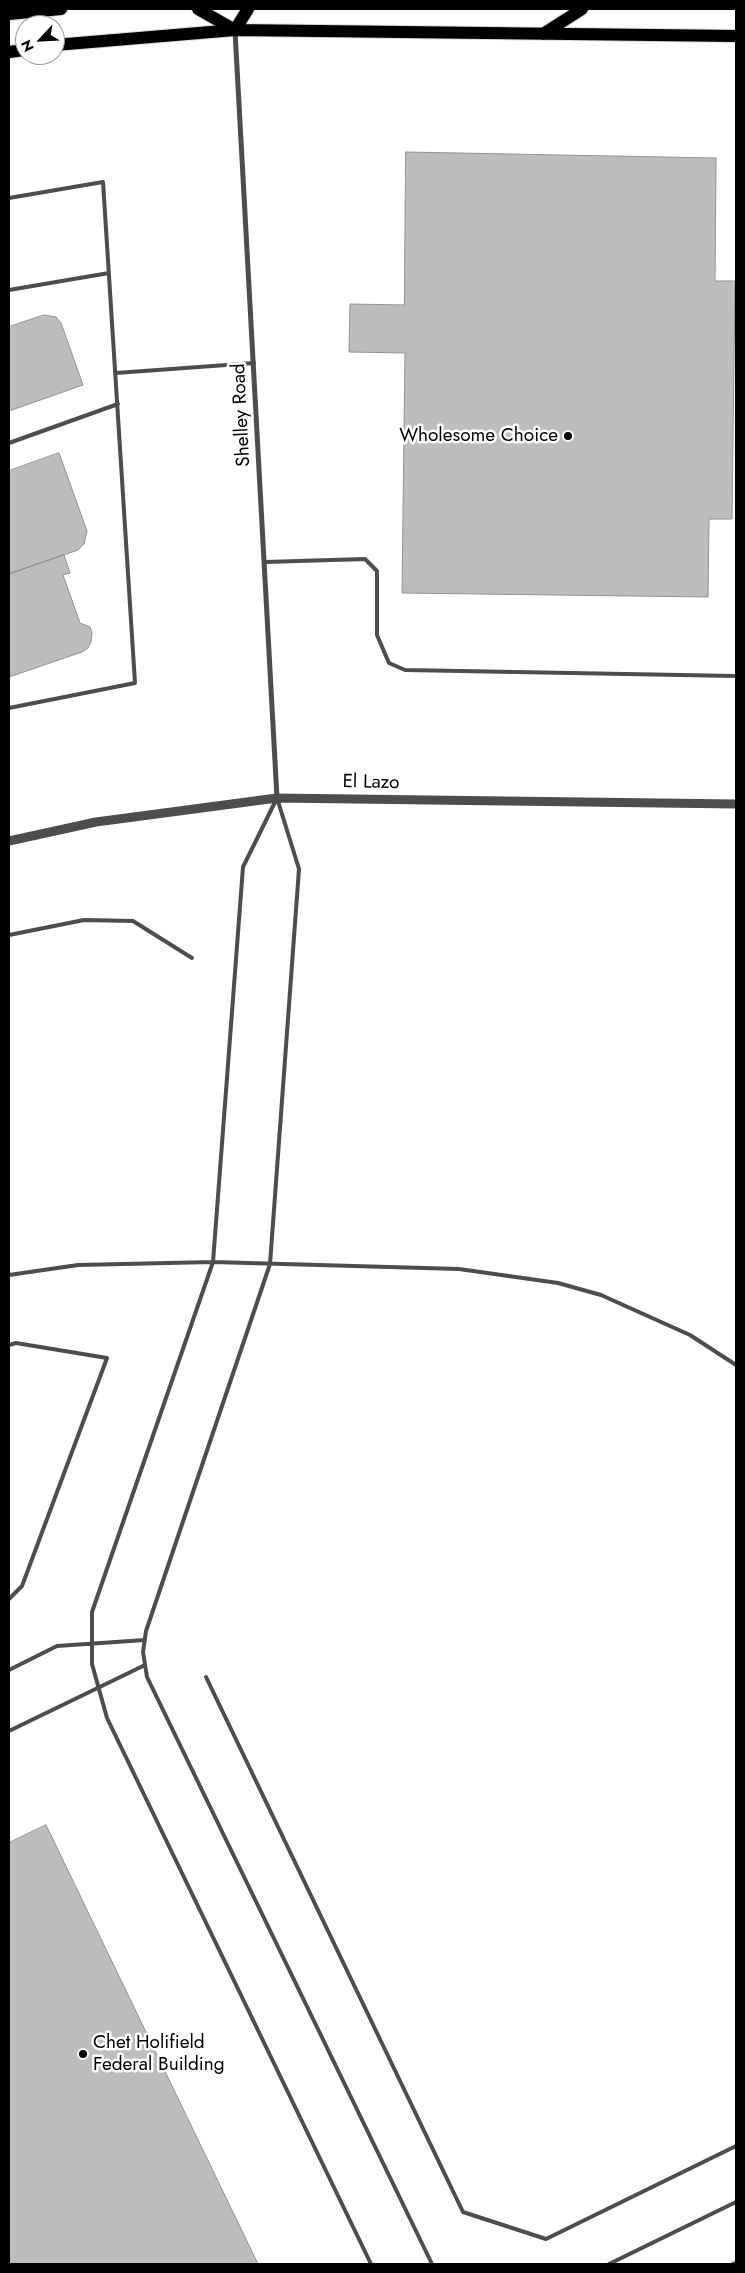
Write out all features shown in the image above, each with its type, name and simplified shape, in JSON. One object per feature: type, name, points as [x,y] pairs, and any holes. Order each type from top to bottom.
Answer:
[{"type":"main road","points":[[9,14],[61,9]]},
{"type":"main road","points":[[198,9],[235,30]]},
{"type":"main road","points":[[235,30],[248,9]]},
{"type":"main road","points":[[543,34],[582,9]]},
{"type":"main road","points":[[65,43],[235,30],[736,36]]},
{"type":"street","name":"Shelley Road","points":[[235,30],[277,798]]},
{"type":"street","name":"El Lazo","points":[[9,841],[96,822],[277,798],[736,804]]},
{"type":"lane","points":[[9,198],[104,182],[135,683],[9,708]]},
{"type":"lane","points":[[9,290],[110,273]]},
{"type":"lane","points":[[116,373],[254,363]]},
{"type":"lane","points":[[9,443],[118,404]]},
{"type":"lane","points":[[265,562],[365,559],[377,571],[378,635],[389,663],[405,670],[736,676]]},
{"type":"lane","points":[[277,798],[243,867],[213,1262],[92,1612],[92,1664],[107,1718],[371,2264]]},
{"type":"lane","points":[[277,798],[299,869],[270,1264],[144,1640],[143,1652],[147,1677],[432,2264]]},
{"type":"lane","points":[[9,935],[84,920],[133,921],[192,958]]},
{"type":"lane","points":[[9,1275],[78,1265],[213,1262],[459,1268],[558,1283],[601,1295],[690,1335],[736,1365]]},
{"type":"lane","points":[[9,1345],[16,1342],[107,1358],[22,1586],[9,1600]]},
{"type":"lane","points":[[9,1670],[57,1646],[144,1640]]},
{"type":"lane","points":[[9,1731],[145,1665]]},
{"type":"lane","points":[[206,1677],[463,2212],[546,2240],[736,2146]]},
{"type":"lane","points":[[609,2264],[736,2202]]},
{"type":"building","name":"Wholesome Choice","points":[[406,152],[716,158],[715,281],[735,281],[732,519],[709,519],[708,597],[402,593],[405,353],[349,352],[350,304],[404,305]]},
{"type":"building","points":[[44,315],[56,317],[61,323],[83,385],[9,411],[9,327]]},
{"type":"building","points":[[59,453],[87,531],[84,544],[78,550],[9,574],[9,471]]},
{"type":"building","points":[[64,555],[70,573],[63,575],[80,623],[90,627],[92,633],[91,642],[88,648],[82,652],[9,677],[9,574]]},
{"type":"building","name":"Chet Holifield Federal Building","points":[[46,1825],[258,2264],[9,2264],[9,1843]]},
{"type":"place","name":"Wholesome Choice","points":[[568,436]]},
{"type":"place","name":"Chet Holifield Federal Building","points":[[83,2054]]}]
